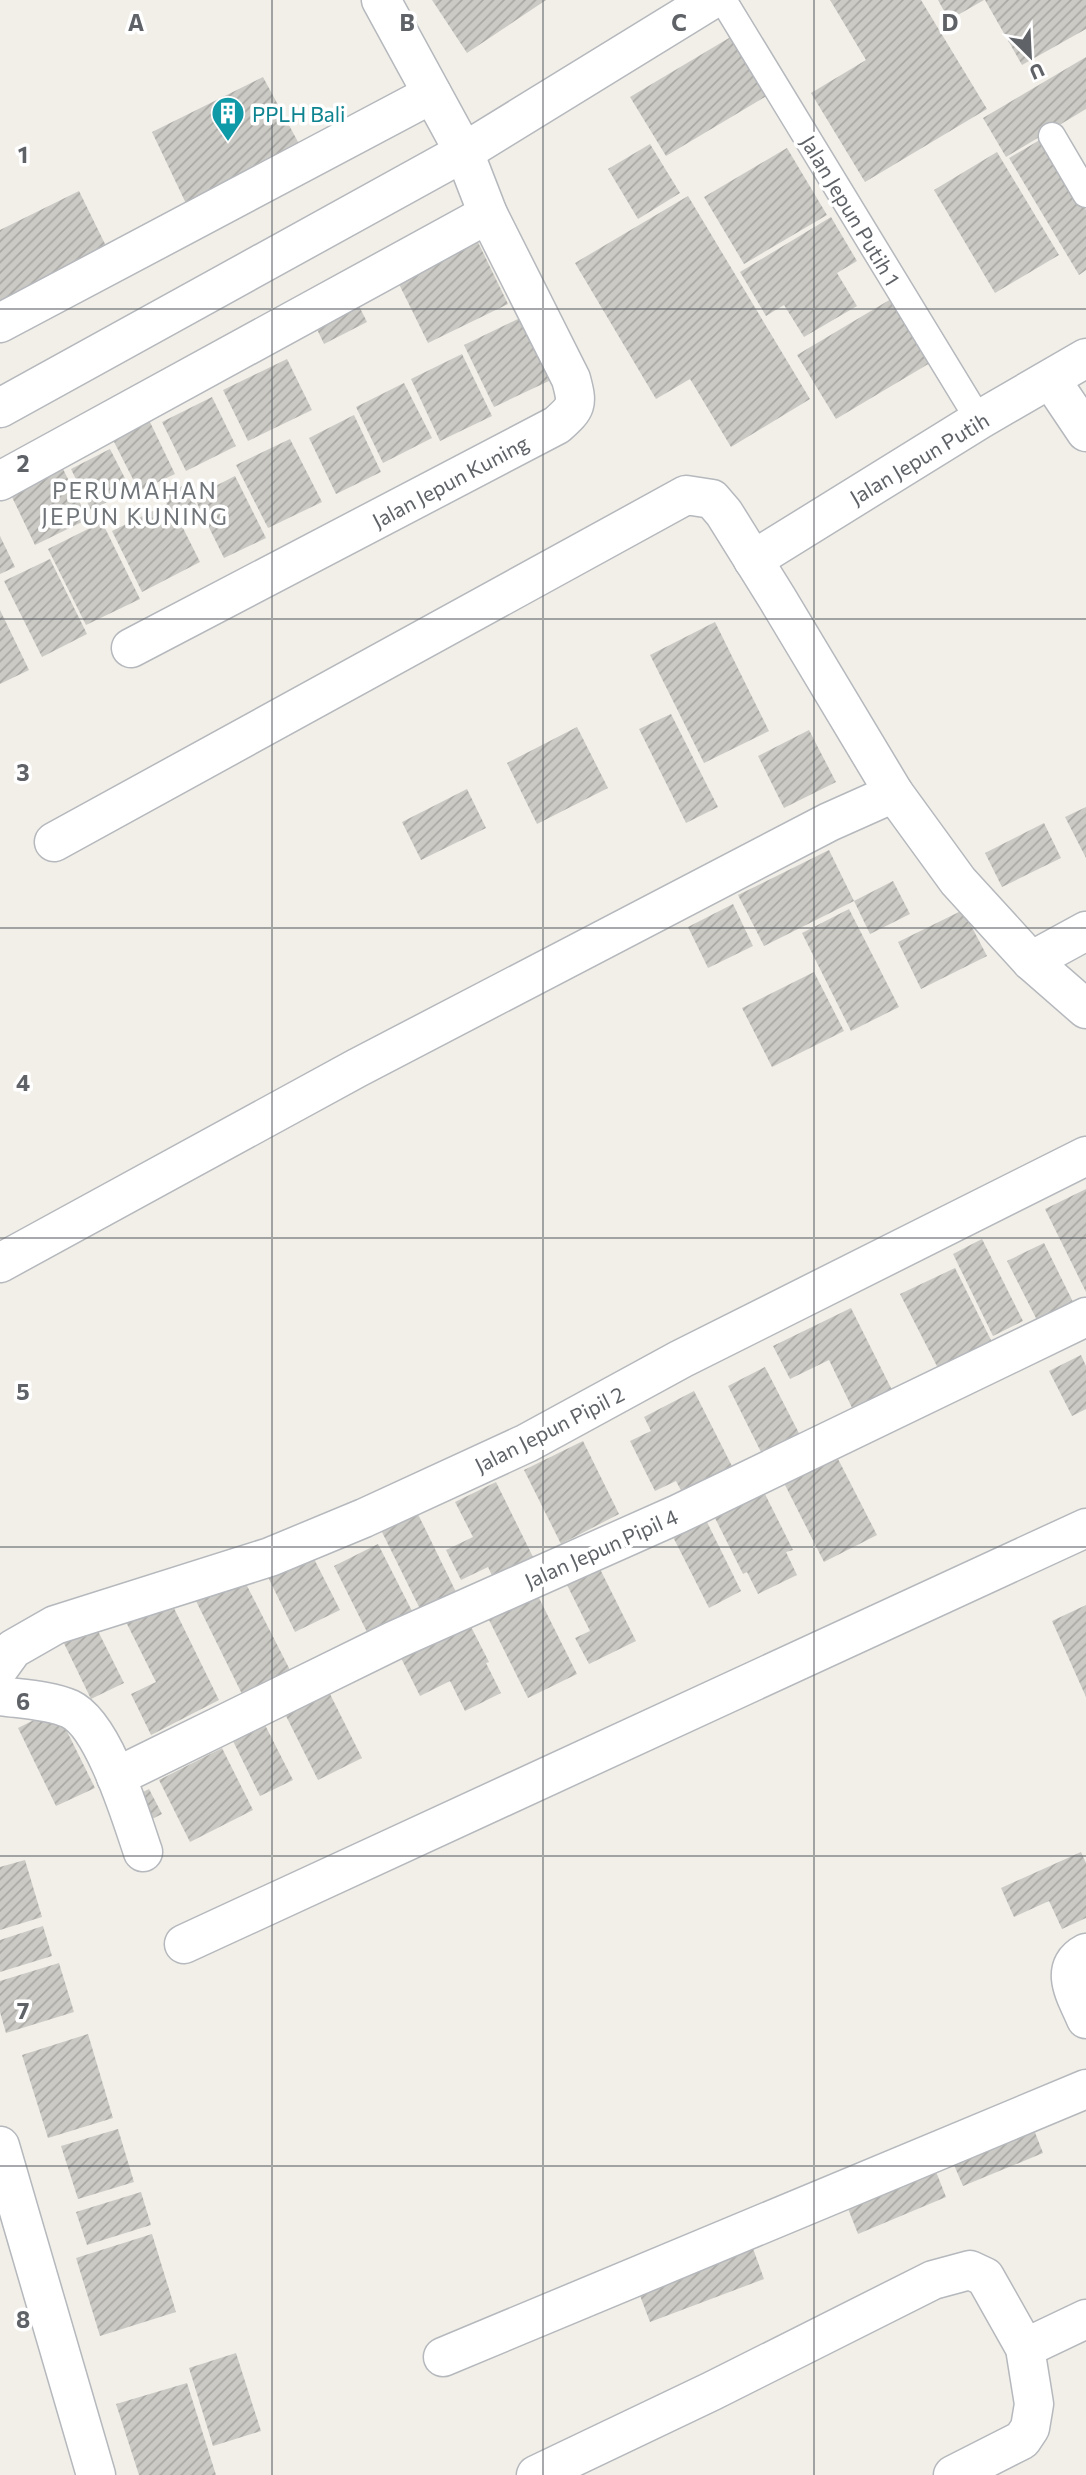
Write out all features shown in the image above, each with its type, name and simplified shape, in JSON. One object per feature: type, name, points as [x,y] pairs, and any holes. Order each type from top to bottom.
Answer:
[{"type":"street","name":"Jalan Jepun Kuning","points":[[131,648],[557,425],[573,411],[576,397],[571,379],[488,214],[464,152],[381,0]]},
{"type":"street","points":[[0,408],[464,152],[711,0]]},
{"type":"street","points":[[0,323],[432,94]]},
{"type":"street","points":[[0,481],[488,214]]},
{"type":"street","name":"Jalan Jepun Putih","points":[[753,560],[979,420],[1086,358]]},
{"type":"street","points":[[1051,380],[1086,432]]},
{"type":"street","points":[[54,842],[687,495],[712,499],[724,513],[894,793],[958,881],[1031,961],[1086,1009]]},
{"type":"street","points":[[0,1263],[357,1069],[829,822],[894,793]]},
{"type":"street","points":[[1031,961],[1086,931]]},
{"type":"street","name":"Jalan Jepun Pipil 2","points":[[0,1667],[12,1649],[55,1625],[270,1557],[364,1518],[527,1443],[681,1359],[1086,1156]]},
{"type":"street","name":"Jalan Jepun Pipil 4","points":[[116,1777],[395,1640],[678,1514],[1086,1317]]},
{"type":"street","points":[[184,1944],[1086,1528]]},
{"type":"street","points":[[0,1696],[70,1709],[91,1728],[116,1777],[143,1852]]},
{"type":"street","points":[[1086,1953],[1073,1962],[1069,1971],[1071,1983],[1086,2019]]},
{"type":"street","points":[[443,2357],[1086,2089]]},
{"type":"street","points":[[0,2146],[96,2475]]},
{"type":"street","points":[[536,2475],[712,2391],[933,2280],[970,2270],[985,2277],[1025,2348],[1034,2404],[1030,2428],[1022,2440],[953,2475]]},
{"type":"street","points":[[1025,2348],[1086,2319]]},
{"type":"lane","name":"Jalan Jepun Putih 1","points":[[723,0],[979,420]]},
{"type":"lane","points":[[1052,136],[1086,194]]},
{"type":"building","points":[[432,0],[546,0],[467,53]]},
{"type":"building","points":[[830,0],[921,0],[987,109],[865,182],[811,93],[866,60]]},
{"type":"building","points":[[938,0],[984,0],[949,20]]},
{"type":"building","points":[[985,0],[1086,0],[1086,29],[1022,65]]},
{"type":"building","points":[[734,35],[770,94],[666,156],[630,97]]},
{"type":"building","points":[[1086,57],[1086,109],[1006,157],[983,118]]},
{"type":"building","name":"PPLH Bali","points":[[263,77],[304,153],[191,214],[152,132]]},
{"type":"building","points":[[1043,138],[1086,210],[1086,270],[1079,275],[1009,158]]},
{"type":"building","points":[[650,144],[680,193],[638,219],[608,169]]},
{"type":"building","points":[[787,148],[827,215],[744,264],[704,197]]},
{"type":"building","points":[[997,152],[1059,255],[995,293],[934,190]]},
{"type":"building","points":[[79,191],[107,248],[0,302],[0,230]]},
{"type":"building","points":[[688,196],[810,399],[731,447],[690,379],[656,399],[575,263]]},
{"type":"building","points":[[831,217],[857,261],[837,273],[857,306],[804,337],[784,305],[766,316],[740,272]]},
{"type":"building","points":[[475,236],[508,304],[428,343],[395,276]]},
{"type":"building","points":[[891,299],[930,363],[836,419],[797,355]]},
{"type":"building","points":[[356,300],[367,322],[324,344],[313,321]]},
{"type":"building","points":[[520,318],[551,380],[494,407],[464,345]]},
{"type":"building","points":[[462,354],[492,416],[440,441],[411,379]]},
{"type":"building","points":[[287,359],[312,410],[248,441],[223,390]]},
{"type":"building","points":[[404,383],[432,438],[383,463],[356,407]]},
{"type":"building","points":[[212,397],[236,446],[186,471],[162,422]]},
{"type":"building","points":[[354,415],[381,472],[336,494],[309,438]]},
{"type":"building","points":[[149,420],[175,474],[139,491],[112,438]]},
{"type":"building","points":[[290,439],[322,502],[268,528],[236,465]]},
{"type":"building","points":[[110,449],[131,490],[91,510],[71,469]]},
{"type":"building","points":[[63,469],[88,519],[35,545],[11,495]]},
{"type":"building","points":[[235,476],[266,538],[224,558],[194,497]]},
{"type":"building","points":[[186,484],[197,507],[177,516],[200,562],[142,592],[112,531],[167,504],[163,496]]},
{"type":"building","points":[[102,522],[140,599],[86,625],[48,549]]},
{"type":"building","points":[[0,536],[15,567],[0,574]]},
{"type":"building","points":[[50,559],[87,634],[42,657],[4,581]]},
{"type":"building","points":[[0,610],[29,670],[0,684]]},
{"type":"building","points":[[715,622],[769,731],[704,763],[650,655]]},
{"type":"building","points":[[671,714],[718,807],[686,823],[639,729]]},
{"type":"building","points":[[577,727],[608,788],[537,824],[507,763]]},
{"type":"building","points":[[809,730],[836,782],[784,808],[758,756]]},
{"type":"building","points":[[467,789],[486,828],[421,860],[402,822]]},
{"type":"building","points":[[1086,807],[1086,858],[1065,817]]},
{"type":"building","points":[[1044,823],[1061,858],[1002,887],[985,853]]},
{"type":"building","points":[[829,850],[854,901],[764,946],[738,895]]},
{"type":"building","points":[[893,881],[910,914],[870,934],[854,901]]},
{"type":"building","points":[[733,904],[753,946],[708,968],[688,927]]},
{"type":"building","points":[[849,909],[899,1007],[851,1031],[802,933]]},
{"type":"building","points":[[963,910],[987,956],[921,989],[898,942]]},
{"type":"building","points":[[814,972],[844,1031],[772,1067],[742,1008]]},
{"type":"building","points":[[1086,1189],[1086,1292],[1045,1209]]},
{"type":"building","points":[[982,1239],[1023,1321],[993,1336],[953,1254]]},
{"type":"building","points":[[1044,1243],[1077,1310],[1041,1328],[1007,1261]]},
{"type":"building","points":[[955,1268],[997,1352],[943,1378],[900,1294]]},
{"type":"building","points":[[851,1308],[894,1394],[855,1414],[829,1360],[790,1379],[773,1346]]},
{"type":"building","points":[[1081,1355],[1086,1366],[1086,1409],[1072,1416],[1049,1371]]},
{"type":"building","points":[[765,1367],[803,1441],[765,1460],[728,1386]]},
{"type":"building","points":[[694,1391],[736,1474],[686,1500],[676,1481],[655,1491],[630,1441],[651,1431],[644,1417]]},
{"type":"building","points":[[583,1441],[619,1514],[561,1544],[524,1470]]},
{"type":"building","points":[[836,1455],[877,1535],[824,1562],[783,1481]]},
{"type":"building","points":[[496,1482],[536,1563],[496,1584],[488,1567],[461,1580],[446,1550],[473,1537],[455,1502]]},
{"type":"building","points":[[762,1488],[793,1550],[786,1552],[797,1575],[758,1594],[747,1572],[743,1574],[712,1512]]},
{"type":"building","points":[[415,1508],[457,1594],[421,1611],[379,1526]]},
{"type":"building","points":[[703,1514],[741,1591],[709,1608],[670,1531]]},
{"type":"building","points":[[378,1544],[413,1613],[369,1636],[334,1566]]},
{"type":"building","points":[[311,1553],[340,1610],[295,1632],[267,1575]]},
{"type":"building","points":[[595,1559],[636,1641],[589,1664],[575,1638],[590,1631],[562,1575]]},
{"type":"building","points":[[242,1576],[290,1670],[242,1694],[195,1599]]},
{"type":"building","points":[[533,1586],[577,1674],[528,1698],[484,1610]]},
{"type":"building","points":[[170,1600],[219,1700],[151,1735],[131,1694],[156,1682],[126,1622]]},
{"type":"building","points":[[1086,1605],[1086,1697],[1052,1621]]},
{"type":"building","points":[[464,1613],[489,1662],[486,1663],[501,1693],[465,1711],[450,1681],[420,1696],[396,1648]]},
{"type":"building","points":[[91,1617],[124,1683],[91,1699],[59,1633]]},
{"type":"building","points":[[325,1684],[362,1758],[318,1780],[281,1706]]},
{"type":"building","points":[[56,1709],[95,1788],[56,1806],[18,1728]]},
{"type":"building","points":[[261,1717],[293,1780],[260,1796],[229,1733]]},
{"type":"building","points":[[222,1748],[253,1810],[190,1842],[159,1780]]},
{"type":"building","points":[[149,1789],[162,1814],[144,1823],[131,1798]]},
{"type":"building","points":[[1081,1852],[1086,1863],[1086,1918],[1062,1929],[1049,1901],[1014,1917],[1001,1888]]},
{"type":"building","points":[[25,1860],[42,1917],[0,1930],[0,1867]]},
{"type":"building","points":[[43,1926],[52,1956],[0,1972],[0,1940]]},
{"type":"building","points":[[59,1963],[74,2012],[6,2033],[0,2012],[0,1981]]},
{"type":"building","points":[[88,2034],[113,2118],[48,2138],[22,2055]]},
{"type":"building","points":[[1029,2117],[1043,2153],[963,2186],[948,2151]]},
{"type":"building","points":[[118,2129],[134,2182],[78,2199],[61,2146]]},
{"type":"building","points":[[931,2159],[946,2197],[858,2234],[843,2196]]},
{"type":"building","points":[[141,2192],[151,2225],[87,2245],[76,2212]]},
{"type":"building","points":[[152,2234],[176,2312],[100,2336],[76,2258]]},
{"type":"building","points":[[750,2240],[764,2279],[650,2322],[636,2285]]},
{"type":"building","points":[[236,2353],[261,2431],[213,2446],[189,2368]]},
{"type":"building","points":[[187,2383],[216,2475],[139,2475],[116,2404]]},
{"type":"place","name":"PPLH Bali","points":[[228,143]]},
{"type":"district","name":"PERUMAHAN JEPUN KUNING","points":[[135,503]]}]
